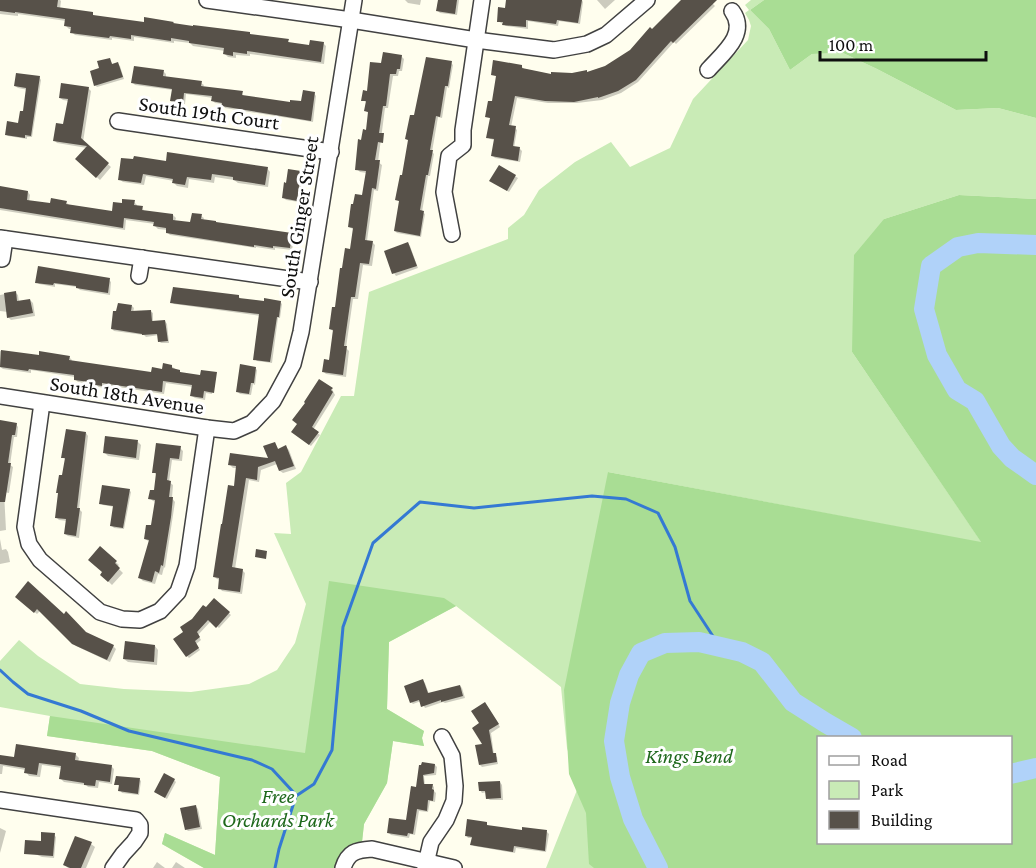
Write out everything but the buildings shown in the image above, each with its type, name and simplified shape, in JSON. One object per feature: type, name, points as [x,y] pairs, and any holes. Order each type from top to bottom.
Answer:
[{"type":"street","points":[[207,0],[554,50],[587,44],[606,34],[647,0]]},
{"type":"street","name":"South Ginger Street","points":[[248,425],[273,402],[293,364],[302,332],[354,0]]},
{"type":"street","points":[[452,234],[444,192],[449,156],[462,145],[482,0]]},
{"type":"street","points":[[708,70],[737,34],[738,21],[732,11]]},
{"type":"street","name":"South 19th Court","points":[[118,121],[331,152]]},
{"type":"street","points":[[2,259],[3,239],[310,282]]},
{"type":"street","points":[[139,276],[142,258]]},
{"type":"street","name":"South 18th Avenue","points":[[0,396],[207,428],[234,430],[248,425]]},
{"type":"street","points":[[42,403],[25,527],[29,544],[40,560],[100,612],[122,619],[141,620],[160,611],[178,592],[187,566],[207,428]]},
{"type":"street","points":[[425,865],[431,842],[446,820],[454,801],[452,756],[442,737]]},
{"type":"street","points":[[0,800],[136,820],[140,825],[140,833],[113,868]]},
{"type":"street","points":[[343,868],[346,859],[353,852],[362,849],[372,849],[425,865],[454,868]]},
{"type":"green space","name":"Kings Bend","points":[[751,0],[764,0],[750,10],[769,29],[790,70],[812,54],[843,53],[956,110],[998,108],[1036,118],[1036,199],[959,195],[884,219],[852,352],[982,543],[608,472],[817,737],[817,844],[1012,844],[1036,868],[546,868],[579,785],[567,748],[561,687],[456,606],[389,642],[387,709],[424,731],[422,738],[424,746],[393,741],[387,783],[364,824],[362,842],[344,850],[335,868],[204,868],[162,844],[165,833],[215,855],[220,777],[152,751],[47,736],[50,716],[0,707],[0,661],[19,640],[38,656],[80,684],[124,689],[191,692],[249,684],[277,670],[295,643],[306,604],[274,533],[291,534],[286,483],[301,472],[341,396],[354,396],[369,292],[508,239],[508,228],[524,215],[539,190],[575,162],[611,142],[630,167],[670,148],[693,99],[748,40],[751,26],[745,13],[749,10],[745,5]]},
{"type":"green space","points":[[764,0],[1036,0],[1036,118],[998,108],[956,110],[843,53],[812,54],[790,70],[769,29],[750,10]]},
{"type":"green space","name":"Kings Bend","points":[[959,195],[1036,199],[1036,868],[594,868],[589,864],[586,813],[569,774],[564,690],[608,472],[981,542],[852,352],[854,255],[884,219]]},
{"type":"green space","name":"Free Orchards Park","points":[[329,581],[444,598],[456,606],[389,642],[387,709],[424,731],[422,738],[424,746],[393,741],[387,783],[364,824],[362,842],[344,850],[335,868],[204,868],[162,844],[165,833],[215,855],[220,777],[152,751],[47,736],[50,716],[305,753]]},
{"type":"waterway","points":[[1036,245],[978,243],[958,247],[931,266],[924,309],[937,355],[957,390],[975,401],[1001,446],[1012,458],[1036,475]]},
{"type":"waterway","points":[[275,868],[296,796],[314,784],[332,750],[343,627],[373,543],[420,502],[474,508],[592,496],[626,499],[658,513],[675,547],[690,601],[720,647]]},
{"type":"waterway","points":[[658,868],[633,819],[620,777],[614,741],[620,703],[629,675],[641,653],[665,643],[699,642],[742,652],[762,662],[793,702],[849,736]]},
{"type":"waterway","points":[[0,670],[28,694],[81,711],[129,731],[252,760],[272,769],[296,795]]},
{"type":"waterway","points":[[1012,774],[1036,768]]}]
